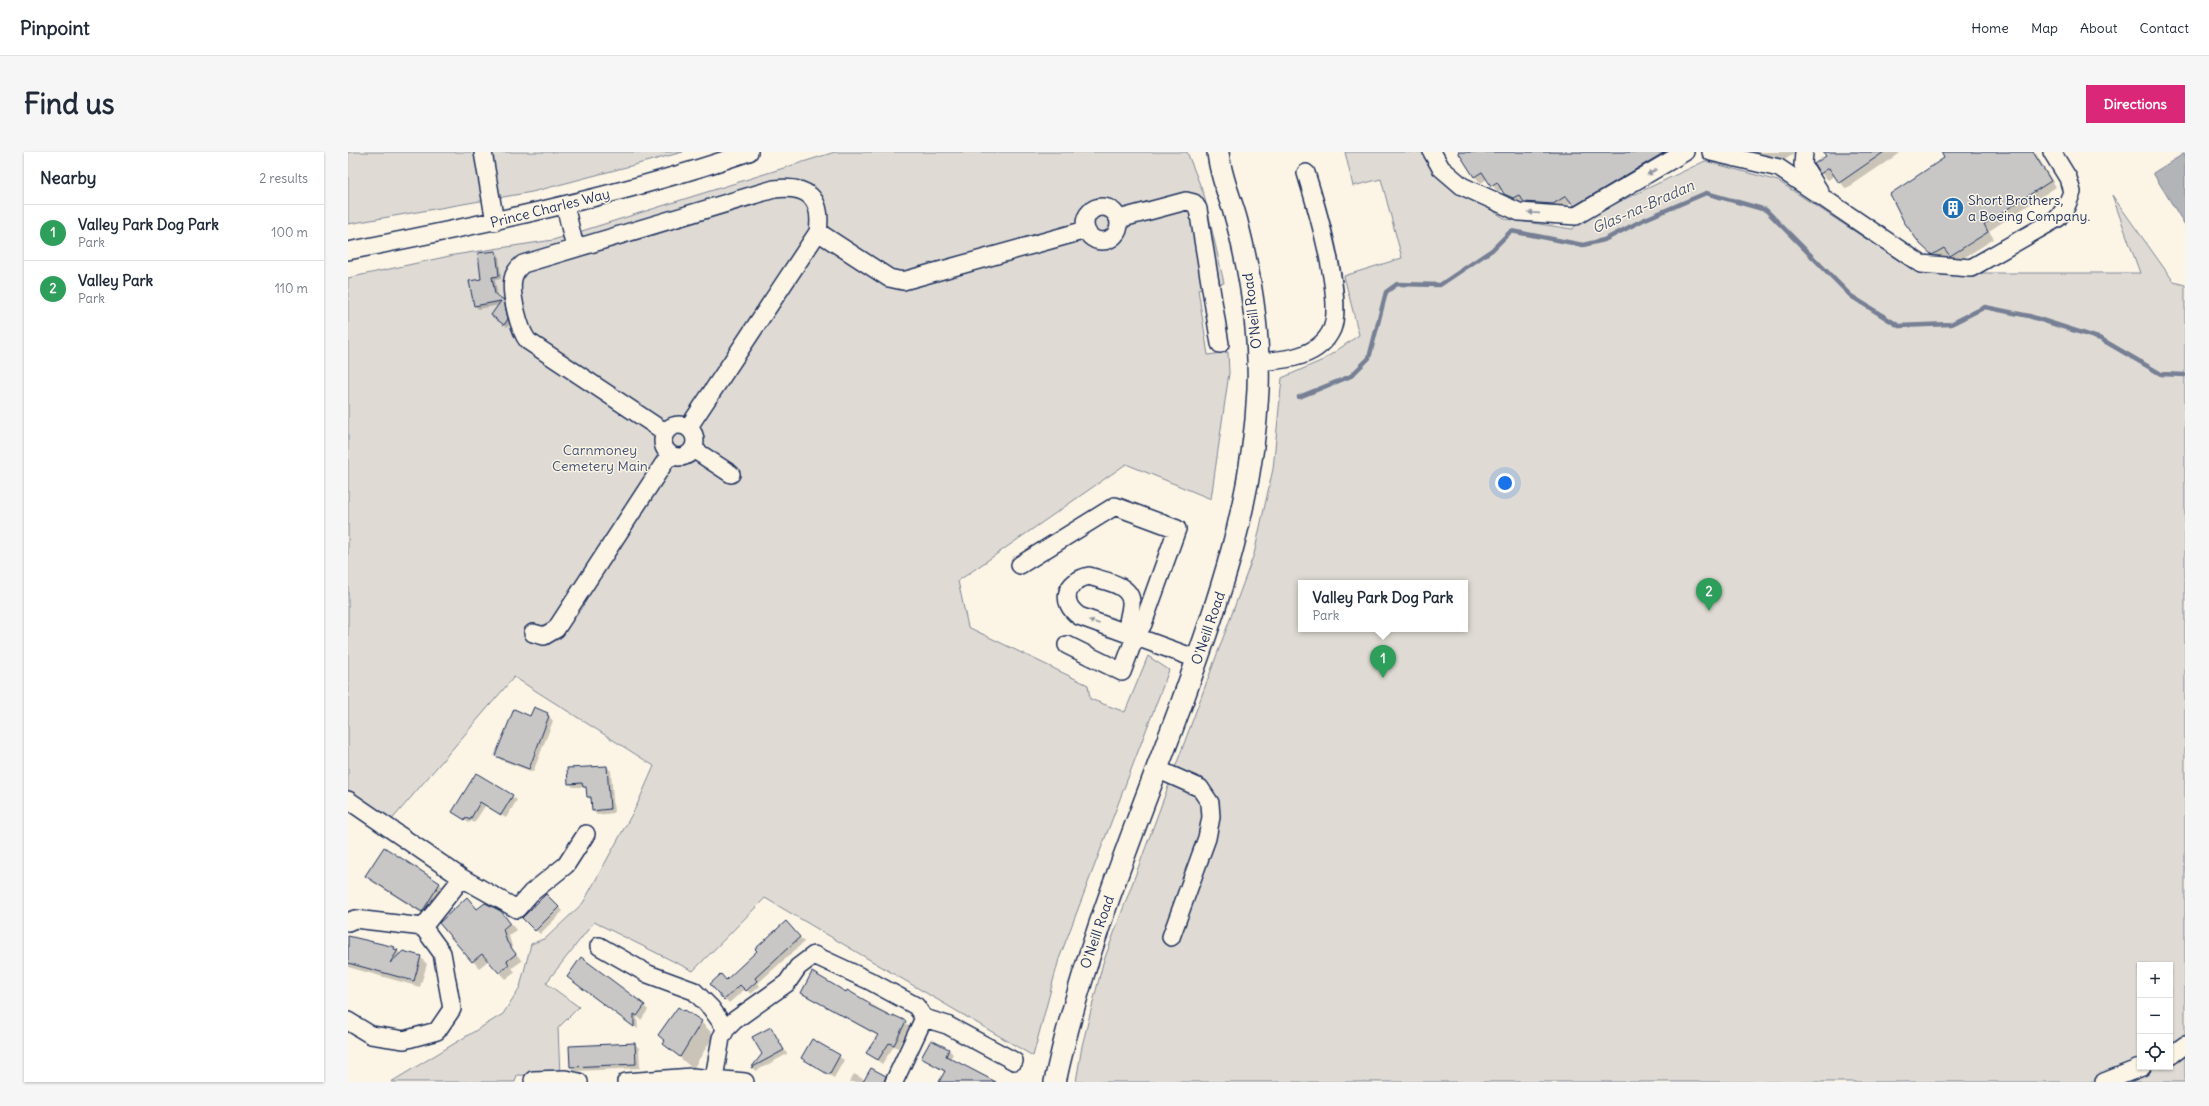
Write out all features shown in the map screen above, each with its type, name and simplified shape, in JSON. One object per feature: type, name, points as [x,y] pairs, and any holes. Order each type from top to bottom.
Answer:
[{"type":"main road","name":"O'Neill Road","points":[[1055,1082],[1066,1032],[1104,911],[1197,659],[1229,565],[1244,508],[1256,418],[1258,362],[1256,332],[1246,265],[1217,154]]},
{"type":"street","points":[[483,152],[495,222]]},
{"type":"street","name":"Prince Charles Way","points":[[348,251],[495,222],[565,205],[648,183],[749,152]]},
{"type":"street","points":[[1432,152],[1441,168],[1462,186],[1519,212],[1576,216],[1685,152]]},
{"type":"street","points":[[1710,152],[1779,168],[1921,264],[1971,268],[2058,218],[2066,208],[2072,192],[2068,178],[2052,152]]},
{"type":"street","points":[[1779,168],[1804,152]]},
{"type":"street","points":[[1804,152],[1803,166],[1826,200]]},
{"type":"street","points":[[1258,362],[1286,360],[1308,353],[1324,340],[1332,328],[1334,313],[1330,267],[1306,173]]},
{"type":"street","points":[[665,432],[528,341],[523,335],[513,286],[513,278],[517,269],[523,264],[774,188],[792,187],[804,190],[811,197],[820,219],[818,232],[688,428]]},
{"type":"street","points":[[1119,219],[1186,201],[1194,203],[1198,209],[1220,344]]},
{"type":"street","points":[[565,205],[575,248]]},
{"type":"street","points":[[1098,208],[1111,210],[1119,219],[1119,230],[1108,241],[1097,241],[1088,235],[1086,230],[1086,218],[1089,213],[1098,208]]},
{"type":"street","points":[[818,232],[889,278],[903,281],[1086,230]]},
{"type":"street","points":[[683,425],[688,428],[694,436],[693,450],[682,457],[670,454],[663,442],[665,432],[673,426],[683,425]]},
{"type":"street","points":[[693,450],[731,474]]},
{"type":"street","points":[[533,633],[544,636],[556,629],[670,454]]},
{"type":"street","points":[[1020,565],[1115,506],[1176,529],[1143,624],[1133,636],[1122,672],[1066,645]]},
{"type":"street","points":[[1133,636],[1197,659]]},
{"type":"street","points":[[1157,769],[1200,788],[1210,803],[1211,817],[1208,838],[1171,937]]},
{"type":"street","points":[[348,800],[462,878],[517,910],[530,893],[566,865],[586,834]]},
{"type":"street","points":[[422,927],[462,878]]},
{"type":"street","points":[[348,922],[355,919],[422,927],[442,953],[452,1009],[437,1031],[404,1040],[371,1035],[348,1021]]},
{"type":"street","points":[[599,946],[648,974],[694,991],[712,1008],[726,1029]]},
{"type":"street","points":[[714,1078],[721,1038],[726,1029],[735,1020],[787,983],[798,967],[814,955],[870,981],[916,1006],[924,1018],[947,1025],[1014,1061]]},
{"type":"street","points":[[894,1082],[924,1018]]},
{"type":"street","points":[[2173,1054],[2185,1045]]},
{"type":"street","points":[[2104,1082],[2137,1069]]},
{"type":"street","points":[[626,1082],[661,1078],[714,1078],[745,1082]]},
{"type":"street","points":[[533,1080],[565,1079],[579,1082]]},
{"type":"green space","points":[[348,152],[683,152],[532,192],[348,224]]},
{"type":"green space","name":"Carnmoney Cemetery Main","points":[[835,152],[1187,152],[1204,195],[1224,283],[1198,289],[1208,355],[1228,352],[1229,373],[1211,499],[1126,464],[958,581],[968,627],[1088,685],[1090,699],[1125,712],[1148,656],[1169,670],[1059,959],[1033,1056],[765,898],[693,971],[594,922],[546,983],[579,1007],[558,1028],[560,1076],[517,1075],[515,1082],[391,1082],[503,1014],[520,987],[531,944],[546,938],[583,903],[637,805],[654,766],[514,677],[389,823],[348,793],[348,278],[454,255],[553,240]]},
{"type":"green space","points":[[1345,152],[1422,152],[1445,182],[1506,219],[1572,229],[1585,218],[1705,161],[1778,181],[1918,273],[2140,273],[2112,195],[2174,282],[2185,285],[2185,1082],[1076,1082],[1082,1046],[1103,963],[1254,554],[1273,469],[1282,378],[1323,360],[1359,335],[1344,276],[1402,258],[1381,179],[1353,186]]},
{"type":"shaded area","points":[[2185,153],[2185,225],[2153,173]]},
{"type":"building","points":[[1458,152],[1665,152],[1574,206],[1566,196],[1553,204],[1524,202],[1519,195],[1513,198],[1504,194],[1497,182],[1491,186],[1482,172],[1474,177]]},
{"type":"building","points":[[1823,152],[1884,152],[1839,183],[1829,168],[1820,174],[1814,164],[1826,156]]},
{"type":"building","name":"Short Brothers, a Boeing Company.","points":[[1941,152],[2033,152],[2051,181],[1984,224],[1988,232],[1950,256],[1944,248],[1932,255],[1920,244],[1904,222],[1890,194],[1944,158]]},
{"type":"building","points":[[496,251],[499,276],[492,277],[495,294],[504,300],[508,319],[504,325],[491,315],[501,301],[474,306],[469,281],[481,279],[478,253]]},
{"type":"building","points":[[534,707],[548,713],[547,715],[549,716],[529,769],[495,756],[514,709],[530,716]]},
{"type":"building","points":[[607,766],[610,809],[592,811],[591,797],[587,797],[586,787],[583,787],[582,783],[568,784],[567,768]]},
{"type":"building","points":[[476,773],[513,795],[501,815],[480,802],[470,820],[466,818],[465,820],[452,812]]},
{"type":"building","points":[[384,847],[440,883],[422,912],[365,876]]},
{"type":"building","points":[[546,894],[559,907],[535,931],[522,918]]},
{"type":"building","points":[[467,897],[477,909],[485,903],[501,911],[510,923],[503,929],[507,942],[516,954],[507,961],[509,965],[499,973],[482,954],[472,962],[439,923]]},
{"type":"building","points":[[786,921],[800,937],[755,978],[757,981],[746,991],[740,985],[724,1000],[710,984],[721,974],[726,980],[757,951],[755,949]]},
{"type":"building","points":[[348,936],[395,947],[394,949],[398,950],[390,963],[403,951],[421,956],[414,981],[348,963]]},
{"type":"building","points":[[581,957],[645,1005],[637,1016],[634,1014],[634,1027],[567,977]]},
{"type":"building","points":[[812,972],[846,992],[847,990],[870,1003],[869,1005],[893,1017],[893,1015],[906,1021],[894,1045],[889,1043],[878,1060],[866,1053],[878,1035],[801,993]]},
{"type":"building","points":[[678,1007],[702,1021],[680,1057],[663,1044],[665,1041],[658,1035]]},
{"type":"building","points":[[771,1027],[784,1050],[751,1068],[762,1054],[752,1037]]},
{"type":"building","points":[[812,1039],[840,1055],[829,1075],[801,1058]]},
{"type":"building","points":[[931,1040],[949,1049],[946,1056],[996,1082],[939,1082],[945,1071],[921,1058]]},
{"type":"building","points":[[635,1043],[636,1064],[570,1067],[569,1046]]},
{"type":"building","points":[[871,1068],[886,1076],[884,1082],[863,1082]]},
{"type":"waterway","name":"Glas-na-Bradan","points":[[1299,397],[1351,376],[1369,358],[1386,292],[1397,284],[1440,285],[1492,250],[1511,231],[1583,245],[1604,240],[1643,220],[1706,193],[1766,210],[1851,296],[1899,326],[1951,324],[1985,307],[2029,316],[2101,339],[2161,374],[2185,375]]},
{"type":"place","name":"Short Brothers, a Boeing Company.","points":[[1953,208]]},
{"type":"place","name":"Valley Park","points":[[1709,611]]},
{"type":"place","name":"Valley Park Dog Park","points":[[1383,678]]}]
